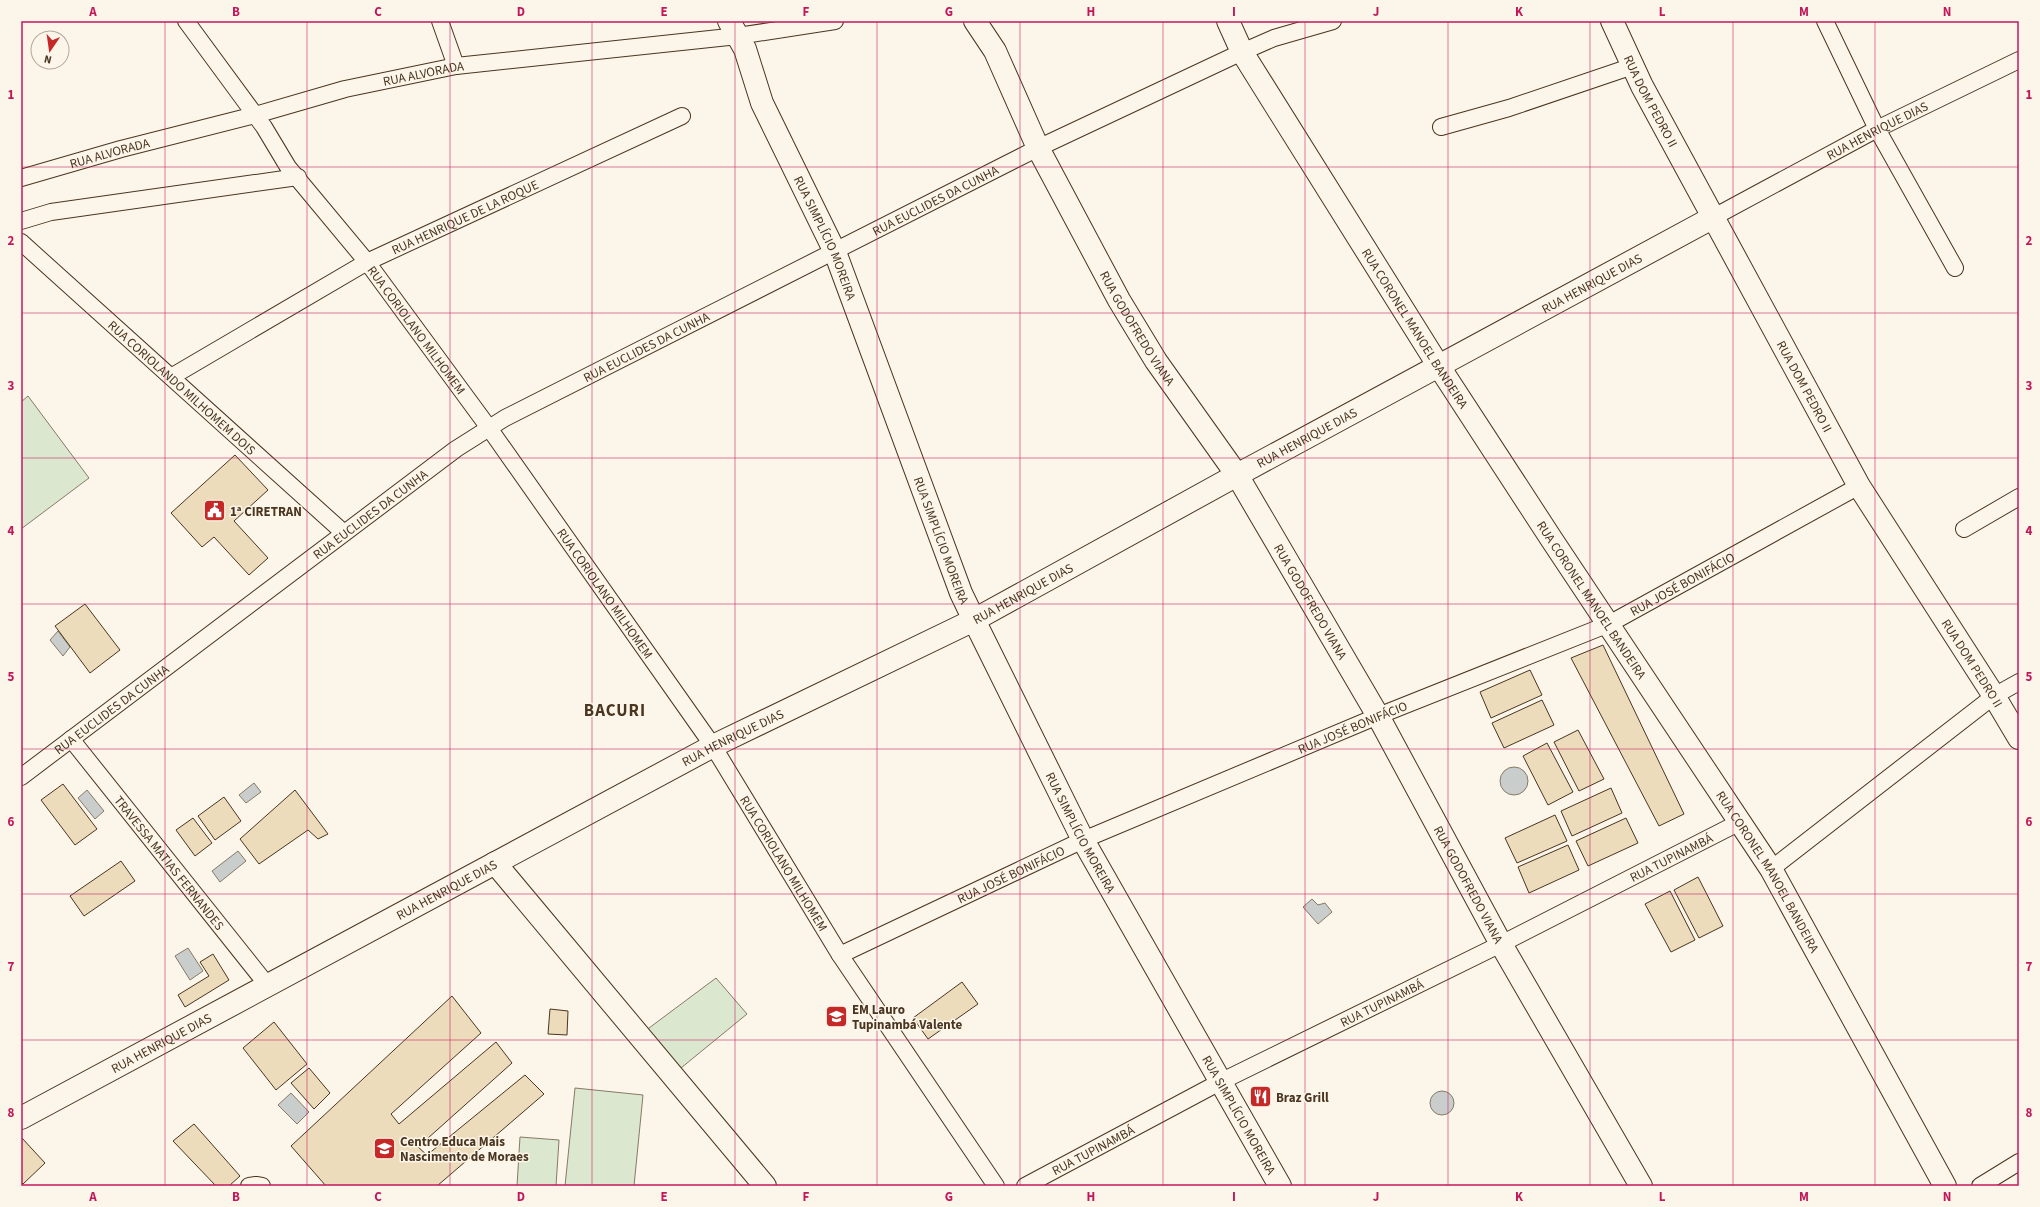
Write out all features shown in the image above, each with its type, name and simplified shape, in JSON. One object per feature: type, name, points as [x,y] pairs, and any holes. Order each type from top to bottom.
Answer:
[{"type":"street","name":"RUA CORIOLANO MILHOMEM","points":[[186,21],[260,121],[293,172],[366,262],[489,428],[713,746],[840,955],[996,1186]]},
{"type":"street","points":[[440,21],[456,66]]},
{"type":"street","name":"RUA ALVORADA","points":[[21,178],[121,149],[260,121],[345,89],[456,66],[738,35],[835,21]]},
{"type":"street","name":"RUA GODOFREDO VIANA","points":[[975,21],[995,51],[1038,148],[1119,300],[1156,361],[1237,475],[1378,716],[1501,944],[1641,1186]]},
{"type":"street","name":"RUA CORONEL MANOEL BANDEIRA","points":[[1228,21],[1242,52],[1438,365],[1552,540],[1771,869],[1945,1186]]},
{"type":"street","name":"RUA EUCLIDES DA CUNHA","points":[[21,777],[456,449],[489,428],[1038,148],[1242,52],[1281,36],[1333,21]]},
{"type":"street","name":"RUA DOM PEDRO II","points":[[1612,21],[1633,66],[1712,218],[1859,486],[1994,696],[2019,738]]},
{"type":"street","points":[[1825,21],[1877,129],[1955,268]]},
{"type":"street","name":"RUA SIMPLÍCIO MOREIRA","points":[[738,35],[762,103],[835,252],[958,585],[974,620],[1083,840],[1280,1186]]},
{"type":"street","name":"RUA HENRIQUE DIAS","points":[[21,1118],[713,746],[974,620],[1438,365],[1877,129],[2019,60]]},
{"type":"street","points":[[1441,127],[1509,108],[1633,66]]},
{"type":"street","name":"RUA HENRIQUE DE LA ROQUE","points":[[170,377],[366,262],[682,116]]},
{"type":"street","points":[[21,221],[51,212],[293,172]]},
{"type":"street","name":"RUA CORIOLANDO MILHOMEM DOIS","points":[[21,242],[344,533]]},
{"type":"street","name":"RUA JOSÉ BONIFÁCIO","points":[[840,955],[1083,840],[1378,716],[1608,624],[1859,486]]},
{"type":"street","points":[[1964,529],[2019,497]]},
{"type":"street","points":[[1771,869],[1994,696],[2019,682]]},
{"type":"street","name":"TRAVESSA MATIAS FERNANDES","points":[[71,739],[268,986]]},
{"type":"street","name":"RUA TUPINAMBÁ","points":[[1025,1186],[1220,1082],[1501,944],[1740,822]]},
{"type":"street","points":[[495,863],[765,1186]]},
{"type":"street","points":[[1980,1186],[2019,1162]]},
{"type":"street","points":[[249,1186],[256,1184],[262,1186]]},
{"type":"green space","points":[[28,396],[89,478],[21,529],[21,402]]},
{"type":"green space","points":[[716,978],[747,1014],[681,1068],[645,1031]]},
{"type":"green space","points":[[575,1088],[643,1095],[634,1186],[565,1186]]},
{"type":"green space","points":[[520,1137],[559,1140],[556,1186],[517,1186]]},
{"type":"shaded area","points":[[58,631],[70,647],[63,656],[50,640]]},
{"type":"shaded area","points":[[1514,767],[1524,771],[1528,781],[1524,791],[1514,795],[1504,791],[1500,781],[1504,771]]},
{"type":"shaded area","points":[[254,783],[261,792],[246,803],[239,795]]},
{"type":"shaded area","points":[[87,790],[104,811],[95,819],[78,798]]},
{"type":"shaded area","points":[[238,851],[246,861],[220,882],[212,871]]},
{"type":"shaded area","points":[[1312,899],[1318,905],[1325,903],[1332,912],[1318,924],[1303,907]]},
{"type":"shaded area","points":[[188,948],[203,971],[190,980],[175,956]]},
{"type":"shaded area","points":[[1442,1091],[1450,1095],[1454,1103],[1450,1111],[1442,1115],[1434,1111],[1430,1103],[1434,1095]]},
{"type":"shaded area","points":[[291,1093],[309,1112],[297,1124],[278,1105]]},
{"type":"building","points":[[235,455],[268,490],[234,521],[268,558],[249,575],[214,537],[202,547],[171,513]]},
{"type":"building","points":[[85,604],[120,650],[90,673],[55,626]]},
{"type":"building","points":[[1603,645],[1684,814],[1659,826],[1571,658]]},
{"type":"building","points":[[1530,670],[1542,695],[1491,718],[1480,692]]},
{"type":"building","points":[[1542,700],[1554,725],[1504,748],[1492,723]]},
{"type":"building","points":[[1578,730],[1604,779],[1579,791],[1554,742]]},
{"type":"building","points":[[1547,743],[1573,792],[1548,805],[1523,756]]},
{"type":"building","points":[[63,784],[97,829],[75,845],[41,800]]},
{"type":"building","points":[[1611,788],[1622,813],[1572,836],[1561,811]]},
{"type":"building","points":[[295,790],[328,834],[318,839],[308,830],[259,864],[240,839]]},
{"type":"building","points":[[224,797],[241,821],[215,840],[198,816]]},
{"type":"building","points":[[1555,815],[1567,841],[1517,863],[1505,838]]},
{"type":"building","points":[[193,818],[212,843],[195,856],[176,830]]},
{"type":"building","points":[[1626,818],[1638,843],[1588,866],[1576,841]]},
{"type":"building","points":[[1568,845],[1579,870],[1529,893],[1518,867]]},
{"type":"building","points":[[121,861],[135,881],[84,916],[70,896]]},
{"type":"building","points":[[1698,877],[1723,926],[1699,938],[1674,890]]},
{"type":"building","points":[[1670,891],[1695,940],[1671,952],[1645,904]]},
{"type":"building","points":[[213,954],[229,980],[185,1007],[178,995],[209,976],[200,962]]},
{"type":"building","points":[[962,982],[978,1004],[928,1039],[913,1018]]},
{"type":"building","points":[[452,996],[481,1033],[391,1114],[399,1124],[496,1042],[512,1063],[418,1147],[427,1155],[525,1075],[544,1094],[437,1186],[326,1186],[291,1146]]},
{"type":"building","points":[[550,1009],[568,1011],[567,1035],[548,1034]]},
{"type":"building","points":[[274,1022],[307,1064],[276,1090],[243,1048]]},
{"type":"building","points":[[309,1068],[330,1093],[314,1109],[291,1083]]},
{"type":"building","points":[[194,1124],[240,1176],[229,1186],[216,1186],[173,1141]]},
{"type":"building","points":[[21,1137],[45,1163],[23,1184],[21,1182]]},
{"type":"place","name":"1ª CIRETRAN","points":[[215,511]]},
{"type":"place","name":"EM Lauro Tupinambá Valente","points":[[836,1016]]},
{"type":"place","name":"Braz Grill","points":[[1261,1097]]},
{"type":"place","name":"Centro Educa Mais Nascimento de Moraes","points":[[385,1148]]},
{"type":"district","name":"BACURI","points":[[615,710]]}]
